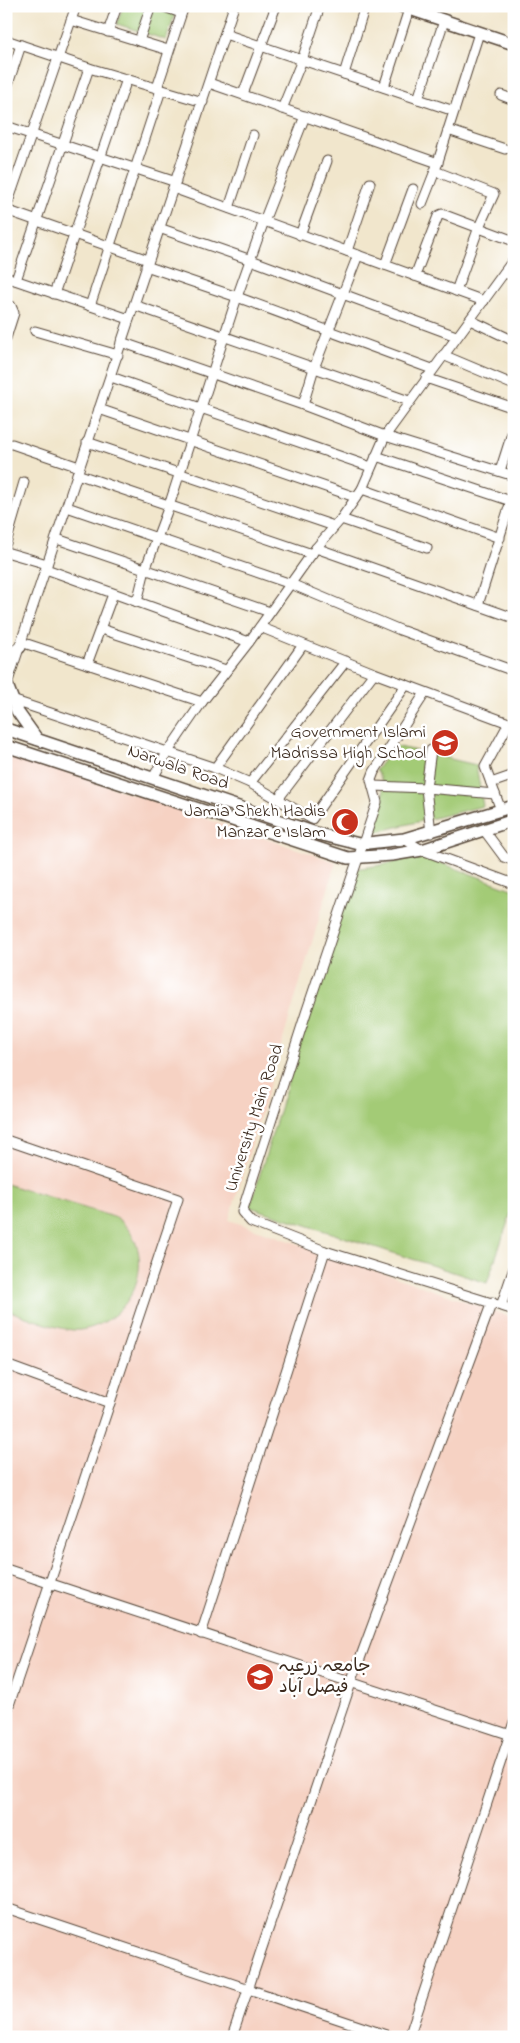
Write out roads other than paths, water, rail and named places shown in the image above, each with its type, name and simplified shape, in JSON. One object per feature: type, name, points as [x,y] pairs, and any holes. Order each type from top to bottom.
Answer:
[{"type":"main road","points":[[405,7],[514,44]]},
{"type":"main road","points":[[6,658],[21,644]]},
{"type":"main road","points":[[7,686],[9,699],[26,726],[37,739]]},
{"type":"main road","name":"Narwala Road","points":[[6,729],[319,834],[364,844],[404,839],[431,833],[514,806]]},
{"type":"main road","name":"Narwala Road","points":[[6,746],[348,858],[392,855],[422,850],[514,820]]},
{"type":"street","points":[[76,6],[6,209],[110,246],[147,263],[432,369]]},
{"type":"street","points":[[108,32],[117,6]]},
{"type":"street","points":[[139,41],[151,6]]},
{"type":"street","points":[[90,306],[136,168],[159,89],[168,50],[183,9],[162,6]]},
{"type":"street","points":[[7,686],[234,6]]},
{"type":"street","points":[[243,94],[276,6]]},
{"type":"street","points":[[282,109],[302,60],[320,6]]},
{"type":"street","points":[[344,74],[365,6]]},
{"type":"street","points":[[384,87],[405,7]]},
{"type":"street","points":[[72,20],[168,50]]},
{"type":"street","points":[[418,99],[444,21]]},
{"type":"street","points":[[422,204],[437,167],[479,33]]},
{"type":"street","points":[[225,34],[454,111]]},
{"type":"street","points":[[6,40],[89,68],[203,102]]},
{"type":"street","points":[[6,90],[21,45]]},
{"type":"street","points":[[16,280],[89,68]]},
{"type":"street","points":[[54,294],[127,79]]},
{"type":"street","points":[[209,83],[305,116],[437,167],[494,194],[479,227],[456,291]]},
{"type":"street","points":[[501,95],[514,100]]},
{"type":"street","points":[[137,602],[145,570],[169,506],[210,374],[264,221],[305,116]]},
{"type":"street","points":[[6,126],[136,168],[229,208],[484,301]]},
{"type":"street","points":[[448,130],[505,149]]},
{"type":"street","points":[[229,208],[253,135]]},
{"type":"street","points":[[300,234],[327,161]]},
{"type":"street","points":[[346,251],[370,183]]},
{"type":"street","points":[[385,265],[413,189]]},
{"type":"street","points":[[415,276],[438,216],[442,214],[514,241]]},
{"type":"street","points":[[159,228],[456,336]]},
{"type":"street","points":[[303,405],[314,368],[358,255]]},
{"type":"street","points":[[153,778],[167,753],[202,702],[249,642],[314,551],[341,519],[354,497],[362,488],[385,436],[456,336],[470,320],[514,259]]},
{"type":"street","points":[[504,273],[514,276]]},
{"type":"street","points":[[6,277],[129,319]]},
{"type":"street","points":[[6,305],[11,306],[14,313],[6,338]]},
{"type":"street","points":[[134,305],[409,401]]},
{"type":"street","points":[[470,320],[514,341]]},
{"type":"street","points":[[35,331],[118,355]]},
{"type":"street","points":[[121,342],[303,405],[385,436],[514,476]]},
{"type":"street","points":[[443,355],[514,385]]},
{"type":"street","points":[[111,377],[371,467]]},
{"type":"street","points":[[426,378],[514,408]]},
{"type":"street","points":[[99,409],[354,497]]},
{"type":"street","points":[[500,471],[514,427]]},
{"type":"street","points":[[87,442],[334,526]]},
{"type":"street","points":[[12,444],[169,506],[314,551],[514,618]]},
{"type":"street","points":[[376,456],[512,502],[478,605]]},
{"type":"street","points":[[6,543],[24,482]]},
{"type":"street","points":[[362,488],[500,538]]},
{"type":"street","points":[[67,506],[291,584],[400,630],[514,671]]},
{"type":"street","points":[[341,519],[427,548]]},
{"type":"street","points":[[56,539],[270,612]]},
{"type":"street","points":[[6,552],[46,566],[113,594],[249,642]]},
{"type":"street","points":[[88,664],[113,594]]},
{"type":"street","points":[[260,627],[425,693],[512,724],[485,767],[501,810]]},
{"type":"street","points":[[101,629],[226,670]]},
{"type":"street","points":[[21,644],[202,702]]},
{"type":"street","points":[[214,768],[303,645]]},
{"type":"street","points":[[250,783],[346,661]]},
{"type":"street","points":[[278,799],[374,673]]},
{"type":"street","points":[[9,699],[214,768],[250,783],[312,819],[406,685]]},
{"type":"street","name":"University Main Road","points":[[425,693],[374,772],[371,780],[377,802],[242,1212],[251,1222],[325,1251],[514,1310]]},
{"type":"street","points":[[431,750],[426,788],[431,833]]},
{"type":"street","points":[[491,783],[514,775]]},
{"type":"street","points":[[373,786],[495,794]]},
{"type":"street","points":[[484,830],[504,858],[514,861]]},
{"type":"street","points":[[404,839],[422,850],[514,884]]},
{"type":"street","points":[[504,858],[514,854]]},
{"type":"street","points":[[6,1140],[178,1199],[51,1584],[6,1714]]},
{"type":"street","points":[[201,1634],[325,1251]]},
{"type":"street","points":[[501,1306],[514,1268]]},
{"type":"street","points":[[232,2037],[351,1683],[492,1302]]},
{"type":"street","points":[[6,1365],[110,1403]]},
{"type":"street","points":[[6,1569],[512,1735]]},
{"type":"street","points":[[409,2037],[512,1735],[514,1722]]},
{"type":"street","points":[[6,1908],[248,1987],[392,2037]]},
{"type":"place","name":"Government Islami Madrissa High School","points":[[445,743]]},
{"type":"place","name":"Jamia Shekh Hadis Manzar e Islam","points":[[345,822]]},
{"type":"place","name":"جامعہ زرعیہ فیصل آباد","points":[[260,1677]]}]
